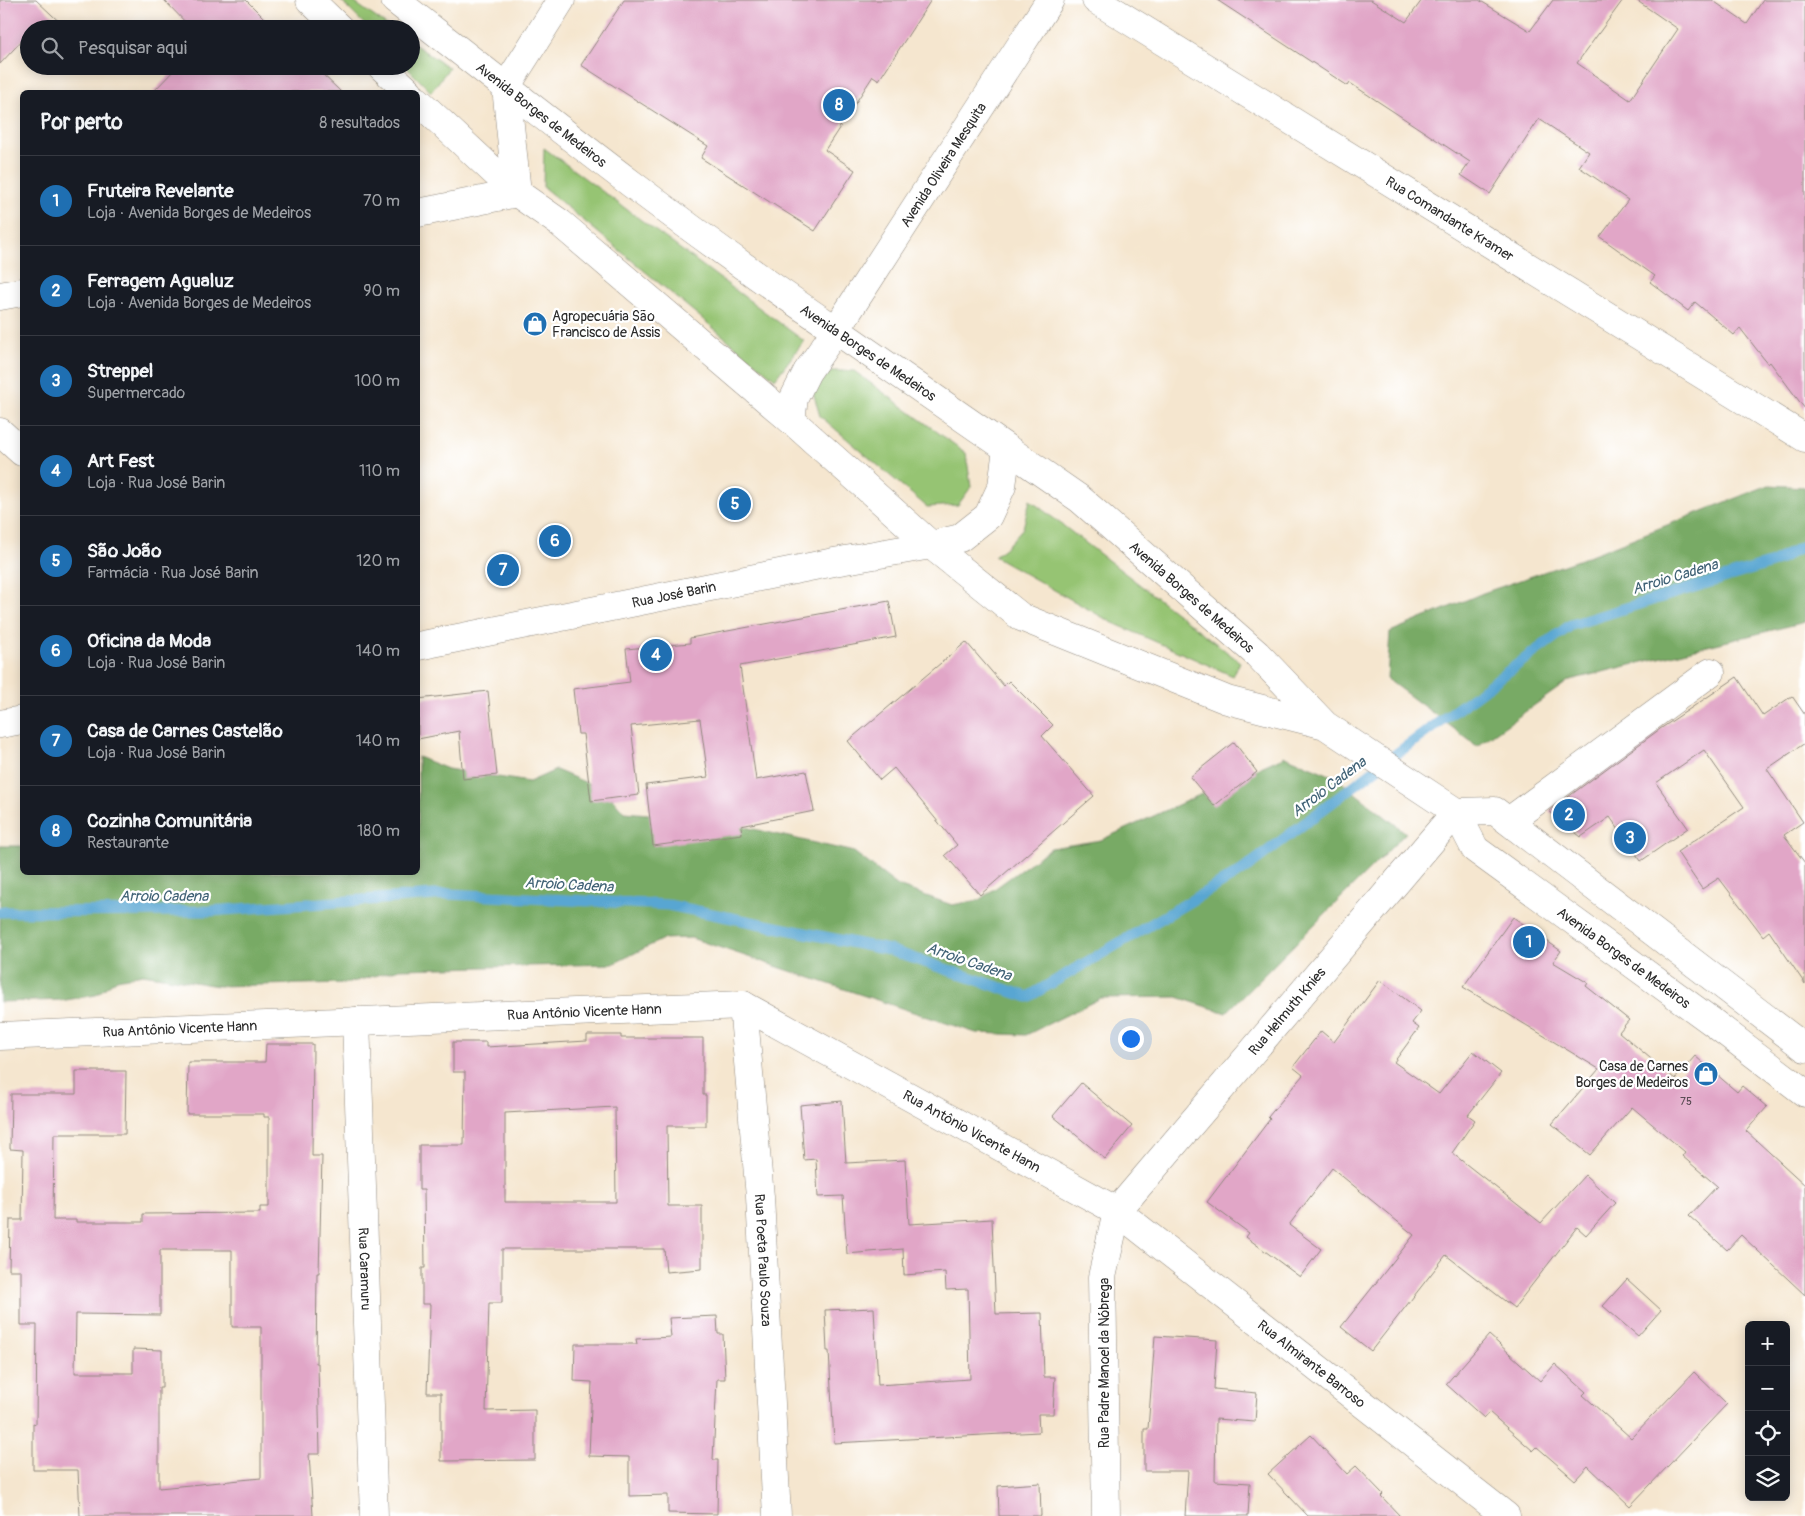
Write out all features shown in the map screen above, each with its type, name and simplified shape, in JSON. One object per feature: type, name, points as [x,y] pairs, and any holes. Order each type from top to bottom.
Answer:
[{"type":"street","points":[[310,0],[331,20]]},
{"type":"street","name":"Avenida Borges de Medeiros","points":[[395,0],[506,88],[768,285],[836,330],[1087,506],[1257,654],[1325,725],[1445,805],[1475,849],[1712,1021],[1805,1093]]},
{"type":"street","points":[[420,213],[517,193],[506,88],[561,0]]},
{"type":"street","name":"Avenida Oliveira Mesquita","points":[[791,420],[794,398],[807,372],[1050,0]]},
{"type":"street","name":"Rua Comandante Kramer","points":[[1096,0],[1805,438]]},
{"type":"street","points":[[390,75],[407,90]]},
{"type":"street","name":"Avenida Borges de Medeiros","points":[[420,103],[517,193],[560,223],[791,420],[931,545],[1021,617],[1227,700],[1325,725]]},
{"type":"street","points":[[0,296],[20,292]]},
{"type":"street","points":[[0,432],[20,450]]},
{"type":"street","name":"Rua José Barin","points":[[420,646],[815,565],[931,545],[960,538],[988,516],[1002,486],[1007,449]]},
{"type":"street","points":[[1510,820],[1711,672]]},
{"type":"street","points":[[0,724],[20,720]]},
{"type":"street","points":[[1445,805],[1495,811],[1510,820],[1805,1048]]},
{"type":"street","name":"Rua Helmuth Knies","points":[[1117,1211],[1445,805]]},
{"type":"street","name":"Rua Antônio Vicente Hann","points":[[0,1036],[743,1005],[1117,1211]]},
{"type":"street","name":"Rua Poeta Paulo Souza","points":[[743,1005],[760,1198],[777,1516]]},
{"type":"street","name":"Rua Caramuru","points":[[356,1021],[374,1516]]},
{"type":"street","name":"Rua Padre Manoel da Nóbrega","points":[[1106,1516],[1102,1278],[1117,1211]]},
{"type":"street","name":"Rua Almirante Barroso","points":[[1117,1211],[1506,1516]]},
{"type":"green space","points":[[340,0],[351,0],[379,20],[360,20]]},
{"type":"green space","points":[[420,48],[449,68],[431,92],[414,75],[420,75]]},
{"type":"green space","points":[[544,148],[804,341],[775,379],[543,187]]},
{"type":"green space","points":[[831,371],[854,371],[966,453],[971,487],[958,505],[927,507],[820,416],[813,392]]},
{"type":"green space","points":[[1769,485],[1805,487],[1805,622],[1570,680],[1477,746],[1387,679],[1390,632],[1483,593],[1578,560]]},
{"type":"green space","points":[[1030,500],[1240,662],[1233,676],[1111,622],[994,556],[1005,548],[1023,528]]},
{"type":"green space","points":[[1285,756],[1335,777],[1406,833],[1226,1013],[1177,997],[1101,998],[1026,1035],[976,1033],[691,938],[663,939],[613,964],[400,969],[349,983],[218,986],[143,974],[117,979],[96,995],[66,1000],[0,1002],[0,846],[20,846],[20,875],[420,875],[420,758],[448,769],[529,782],[556,770],[606,791],[624,812],[710,819],[854,852],[898,886],[952,905],[979,900],[1051,848],[1101,840]]},
{"type":"building","points":[[0,0],[36,0],[57,20],[20,20],[20,43],[0,64]]},
{"type":"building","points":[[164,0],[246,0],[266,20],[183,20]]},
{"type":"building","points":[[624,0],[931,0],[879,80],[873,76],[825,150],[855,170],[815,231],[701,158],[708,146],[581,65]]},
{"type":"building","points":[[1217,0],[1371,0],[1406,22],[1422,0],[1479,0],[1530,31],[1553,0],[1623,0],[1577,63],[1630,100],[1678,29],[1636,0],[1712,0],[1747,24],[1763,0],[1805,0],[1805,409],[1770,362],[1768,364],[1740,328],[1734,335],[1695,302],[1688,311],[1650,282],[1655,276],[1600,237],[1628,200],[1579,167],[1589,152],[1539,119],[1490,194],[1461,175],[1470,162],[1350,83],[1348,86]]},
{"type":"building","points":[[169,75],[323,75],[339,90],[155,90]]},
{"type":"building","points":[[889,601],[896,637],[740,666],[756,780],[806,771],[814,811],[741,826],[742,834],[653,846],[646,785],[708,777],[700,719],[631,726],[639,795],[591,801],[583,734],[578,734],[573,689],[630,682],[626,649],[690,643],[690,638]]},
{"type":"building","points":[[966,642],[1004,686],[1009,681],[1053,725],[1042,736],[1094,796],[980,895],[945,855],[957,845],[894,768],[880,780],[848,741]]},
{"type":"building","points":[[1737,677],[1763,716],[1792,696],[1805,715],[1805,743],[1767,769],[1803,822],[1784,835],[1805,863],[1805,984],[1769,931],[1763,936],[1719,878],[1702,889],[1677,852],[1744,807],[1704,750],[1656,783],[1688,828],[1641,861],[1610,817],[1581,837],[1549,811],[1660,729]]},
{"type":"building","points":[[488,691],[497,775],[463,779],[459,731],[420,739],[420,699]]},
{"type":"building","points":[[1234,742],[1257,772],[1214,806],[1190,777]]},
{"type":"building","points":[[1513,917],[1561,951],[1553,962],[1588,983],[1586,986],[1629,1020],[1619,1032],[1675,1079],[1695,1056],[1737,1092],[1742,1086],[1767,1107],[1746,1131],[1805,1185],[1805,1295],[1741,1235],[1727,1250],[1689,1216],[1717,1186],[1682,1156],[1685,1152],[1632,1107],[1590,1155],[1552,1124],[1599,1069],[1463,987]]},
{"type":"building","points":[[1380,980],[1421,1011],[1412,1023],[1419,1028],[1394,1062],[1439,1094],[1473,1051],[1501,1073],[1468,1115],[1475,1120],[1452,1153],[1541,1223],[1585,1175],[1615,1203],[1586,1235],[1577,1227],[1514,1308],[1446,1255],[1371,1351],[1341,1327],[1414,1235],[1332,1168],[1289,1225],[1321,1249],[1300,1277],[1246,1237],[1249,1233],[1207,1202],[1270,1119],[1268,1117],[1303,1075],[1293,1067],[1321,1031],[1334,1042]]},
{"type":"building","points":[[587,1035],[621,1035],[621,1038],[703,1038],[703,1095],[706,1095],[706,1126],[667,1126],[668,1206],[702,1206],[702,1269],[666,1272],[664,1249],[502,1249],[502,1303],[489,1303],[486,1411],[535,1410],[535,1460],[441,1461],[441,1393],[427,1393],[430,1304],[422,1304],[422,1268],[425,1268],[424,1190],[419,1190],[419,1145],[464,1145],[465,1072],[453,1072],[453,1042],[486,1042],[486,1047],[587,1041]],"holes":[[[615,1107],[616,1202],[505,1202],[505,1113]]]},
{"type":"building","points":[[266,1044],[313,1044],[312,1156],[322,1156],[319,1273],[317,1273],[316,1363],[318,1363],[320,1454],[309,1454],[313,1516],[80,1516],[78,1470],[33,1470],[33,1423],[36,1424],[37,1325],[21,1325],[21,1270],[9,1270],[10,1220],[22,1220],[23,1150],[10,1149],[11,1094],[76,1094],[76,1071],[126,1071],[125,1134],[54,1134],[53,1220],[143,1222],[143,1214],[260,1213],[260,1207],[269,1207],[269,1117],[264,1117],[264,1114],[187,1114],[188,1062],[265,1062]],"holes":[[[160,1250],[232,1250],[232,1327],[261,1327],[261,1478],[159,1488],[159,1388],[162,1388],[162,1350],[133,1349],[133,1373],[75,1373],[76,1314],[160,1315]]]},
{"type":"building","points":[[1081,1083],[1132,1126],[1105,1159],[1053,1116]]},
{"type":"building","points":[[842,1101],[846,1163],[905,1160],[909,1224],[992,1219],[996,1314],[1042,1313],[1044,1377],[1055,1377],[1053,1414],[1038,1414],[1039,1432],[834,1443],[825,1310],[874,1308],[878,1385],[970,1379],[968,1289],[946,1290],[945,1272],[904,1275],[903,1249],[847,1254],[843,1196],[818,1197],[816,1159],[804,1160],[800,1105]]},
{"type":"building","points":[[1627,1279],[1661,1310],[1638,1336],[1603,1306]]},
{"type":"building","points":[[717,1316],[718,1334],[723,1334],[725,1379],[717,1379],[713,1460],[718,1460],[717,1514],[668,1513],[668,1495],[629,1496],[629,1457],[589,1456],[592,1382],[574,1381],[575,1344],[637,1344],[636,1339],[671,1337],[669,1318]]},
{"type":"building","points":[[1489,1335],[1540,1381],[1555,1364],[1586,1392],[1583,1395],[1631,1438],[1694,1372],[1727,1404],[1630,1506],[1588,1466],[1575,1480],[1537,1447],[1533,1451],[1489,1412],[1484,1418],[1446,1384]]},
{"type":"building","points":[[1155,1336],[1217,1340],[1214,1389],[1257,1393],[1255,1422],[1216,1419],[1215,1481],[1250,1483],[1248,1516],[1185,1516],[1188,1471],[1144,1471],[1144,1429],[1148,1429]]},
{"type":"building","points":[[1311,1435],[1347,1474],[1356,1466],[1383,1494],[1381,1496],[1400,1516],[1308,1516],[1268,1474]]},
{"type":"building","points":[[1040,1483],[1041,1516],[999,1516],[998,1486]]},
{"type":"waterway","name":"Arroio Cadena","points":[[0,912],[210,911],[449,894],[668,905],[889,950],[1028,997],[1243,870],[1571,625],[1772,563],[1805,545]]},
{"type":"place","name":"Cozinha Comunitária","points":[[839,105]]},
{"type":"place","name":"Agropecuária São Francisco de Assis","points":[[535,324]]},
{"type":"place","name":"São João","points":[[735,504]]},
{"type":"place","name":"Oficina da Moda","points":[[555,541]]},
{"type":"place","name":"Casa de Carnes Castelão","points":[[503,570]]},
{"type":"place","name":"Art Fest","points":[[656,655]]},
{"type":"place","name":"Ferragem Agualuz","points":[[1569,815]]},
{"type":"place","name":"Streppel","points":[[1630,838]]},
{"type":"place","name":"Fruteira Revelante","points":[[1529,942]]},
{"type":"place","name":"Casa de Carnes Borges de Medeiros","points":[[1706,1074]]}]
